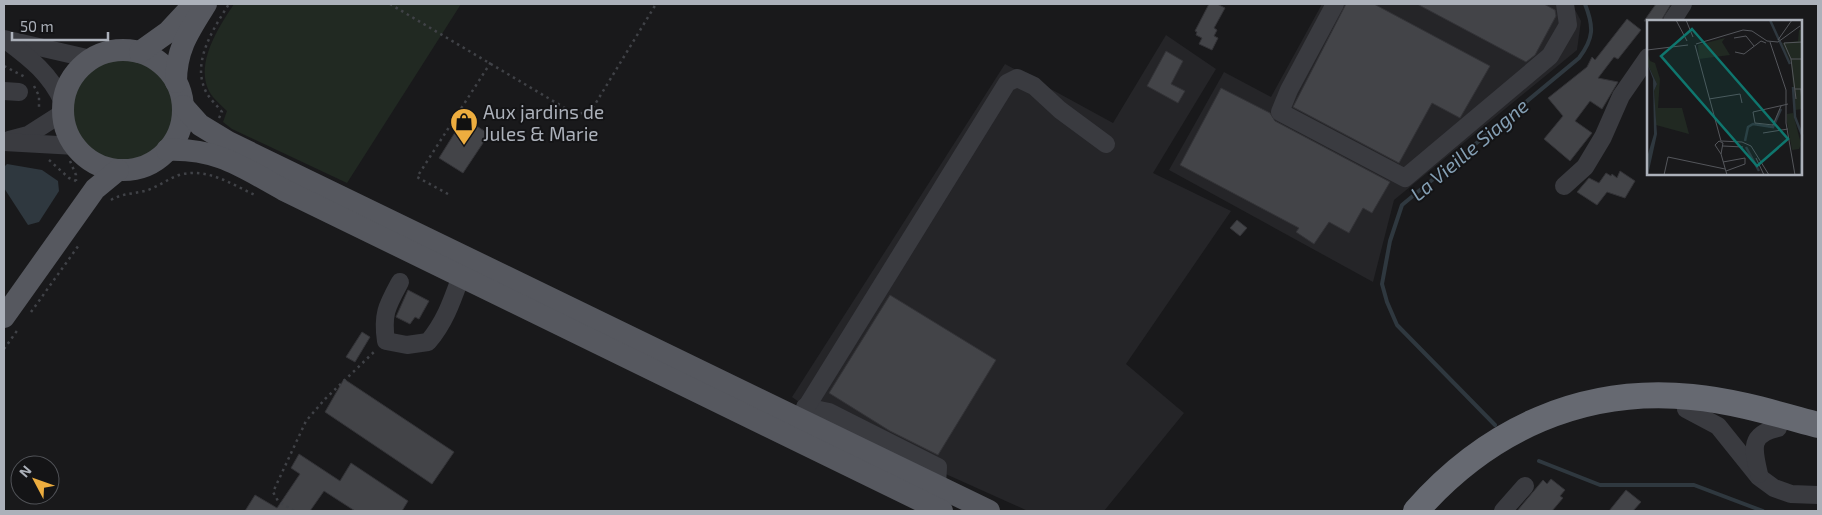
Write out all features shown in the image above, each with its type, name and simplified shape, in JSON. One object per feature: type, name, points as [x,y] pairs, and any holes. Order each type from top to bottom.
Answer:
[{"type":"highway","points":[[1416,511],[1455,472],[1506,435],[1541,418],[1585,404],[1635,396],[1686,396],[1722,401],[1818,425]]},
{"type":"highway","points":[[1434,511],[1483,465],[1514,445],[1547,430],[1584,418],[1625,410],[1645,407],[1686,409],[1723,415],[1818,438]]},
{"type":"main road","points":[[140,52],[168,32],[194,4]]},
{"type":"main road","points":[[176,82],[178,56],[182,44],[206,4]]},
{"type":"main road","points":[[111,51],[140,52],[154,59],[167,69],[176,82],[183,106],[180,130],[167,150],[153,162],[136,168],[118,170],[98,165],[79,150],[70,139],[64,120],[63,107],[72,77],[91,59],[111,51]]},
{"type":"main road","points":[[183,106],[200,125],[228,142],[802,413],[937,486],[989,511]]},
{"type":"main road","points":[[66,230],[80,196],[84,180],[79,150]]},
{"type":"main road","points":[[167,150],[192,150],[219,156],[284,190],[942,511]]},
{"type":"main road","points":[[4,316],[95,189],[118,170]]},
{"type":"street","points":[[1335,4],[1289,90],[1280,112],[1406,178],[1550,56],[1568,25],[1565,4]]},
{"type":"street","points":[[1673,20],[1683,4]]},
{"type":"street","points":[[4,40],[91,59]]},
{"type":"street","points":[[4,40],[39,65],[56,86],[63,107],[28,134],[4,142]]},
{"type":"street","points":[[1564,186],[1585,167],[1603,138],[1621,96],[1647,58]]},
{"type":"street","points":[[802,413],[1007,83],[1018,78],[1034,86],[1060,110],[1106,144]]},
{"type":"street","points":[[4,142],[79,150]]},
{"type":"street","points":[[400,282],[390,301],[383,321],[386,341],[407,345],[428,342],[438,330],[452,305],[461,276]]},
{"type":"street","points":[[1686,409],[1718,426],[1759,476],[1780,491],[1791,494],[1818,495]]},
{"type":"street","points":[[1759,476],[1754,454],[1755,442],[1762,433],[1778,428]]},
{"type":"street","points":[[1503,511],[1526,486]]},
{"type":"path","points":[[216,123],[222,112],[203,86],[202,61],[218,21],[229,4]]},
{"type":"path","points":[[390,4],[491,62],[575,114],[584,113],[594,106],[656,4]]},
{"type":"path","points":[[448,194],[417,177],[491,62]]},
{"type":"path","points":[[47,156],[69,178],[76,181]]},
{"type":"path","points":[[109,201],[117,196],[154,188],[179,176],[197,172]]},
{"type":"path","points":[[294,511],[278,501],[273,492],[306,421],[325,399],[386,341]]},
{"type":"shaded area","points":[[234,4],[461,4],[347,183],[232,129],[223,122],[227,111],[213,97],[207,86],[206,62],[209,49]]},
{"type":"shaded area","points":[[1322,4],[1572,4],[1581,21],[1577,50],[1394,200],[1373,282],[1169,170],[1224,72],[1271,97]]},
{"type":"shaded area","points":[[1166,35],[1216,69],[1153,173],[1231,211],[1126,364],[1184,413],[1104,511],[1028,511],[821,418],[792,397],[1005,64],[1113,123]]},
{"type":"shaded area","points":[[123,59],[143,63],[152,68],[166,82],[171,91],[175,111],[171,131],[166,140],[152,154],[143,159],[123,163],[103,159],[94,154],[80,140],[75,131],[71,111],[75,91],[80,82],[94,68],[103,63]]},
{"type":"shaded area","points":[[7,164],[42,170],[58,181],[59,191],[39,222],[28,225],[4,188],[4,167]]},
{"type":"building","points":[[1209,4],[1217,4],[1225,8],[1214,28],[1217,30],[1214,36],[1218,38],[1212,50],[1199,44],[1202,38],[1196,35],[1197,32],[1195,31]]},
{"type":"building","points":[[1346,4],[1374,4],[1490,66],[1460,118],[1432,103],[1399,163],[1293,107]]},
{"type":"building","points":[[1417,4],[1544,4],[1555,10],[1556,16],[1535,55],[1526,62]]},
{"type":"building","points":[[1656,4],[1671,4],[1662,20],[1644,21]]},
{"type":"building","points":[[1627,19],[1641,30],[1618,59],[1614,57],[1598,78],[1618,82],[1602,109],[1590,101],[1575,121],[1592,133],[1570,161],[1544,139],[1563,116],[1548,98],[1587,67],[1592,57],[1595,60]]},
{"type":"building","points":[[1166,51],[1183,61],[1171,84],[1185,91],[1178,103],[1147,86]]},
{"type":"building","points":[[1221,88],[1270,113],[1275,121],[1390,182],[1372,213],[1363,208],[1349,233],[1329,222],[1314,244],[1296,232],[1299,228],[1180,165]]},
{"type":"building","name":"Aux jardins de Jules & Marie","points":[[464,118],[489,134],[463,173],[439,158]]},
{"type":"building","points":[[1620,171],[1635,181],[1625,198],[1607,192],[1597,205],[1577,192],[1589,178],[1599,183],[1606,173],[1611,176],[1612,174],[1617,178]]},
{"type":"building","points":[[1237,220],[1247,228],[1240,236],[1230,228]]},
{"type":"building","points":[[408,290],[429,301],[419,319],[415,317],[410,324],[396,317]]},
{"type":"building","points":[[890,295],[996,360],[938,455],[890,431],[829,393]]},
{"type":"building","points":[[362,332],[370,337],[355,362],[346,357]]},
{"type":"building","points":[[344,379],[454,452],[432,484],[325,412]]},
{"type":"building","points":[[299,454],[340,481],[351,463],[408,501],[402,511],[355,511],[324,491],[310,511],[245,511],[255,495],[277,508],[300,474],[291,468]]},
{"type":"building","points":[[1551,479],[1565,490],[1560,496],[1563,498],[1552,511],[1517,511],[1543,480],[1547,484]]},
{"type":"building","points":[[1626,490],[1641,502],[1633,511],[1609,511]]},
{"type":"waterway","name":"La Vieille Siagne","points":[[1495,425],[1397,325],[1382,284],[1390,241],[1402,205],[1579,58],[1588,44],[1591,32],[1590,19],[1585,4]]},
{"type":"waterway","name":"La Vieille Siagne","points":[[1539,461],[1600,485],[1694,485],[1763,511]]},
{"type":"place","name":"Aux jardins de Jules & Marie","points":[[464,146]]}]
